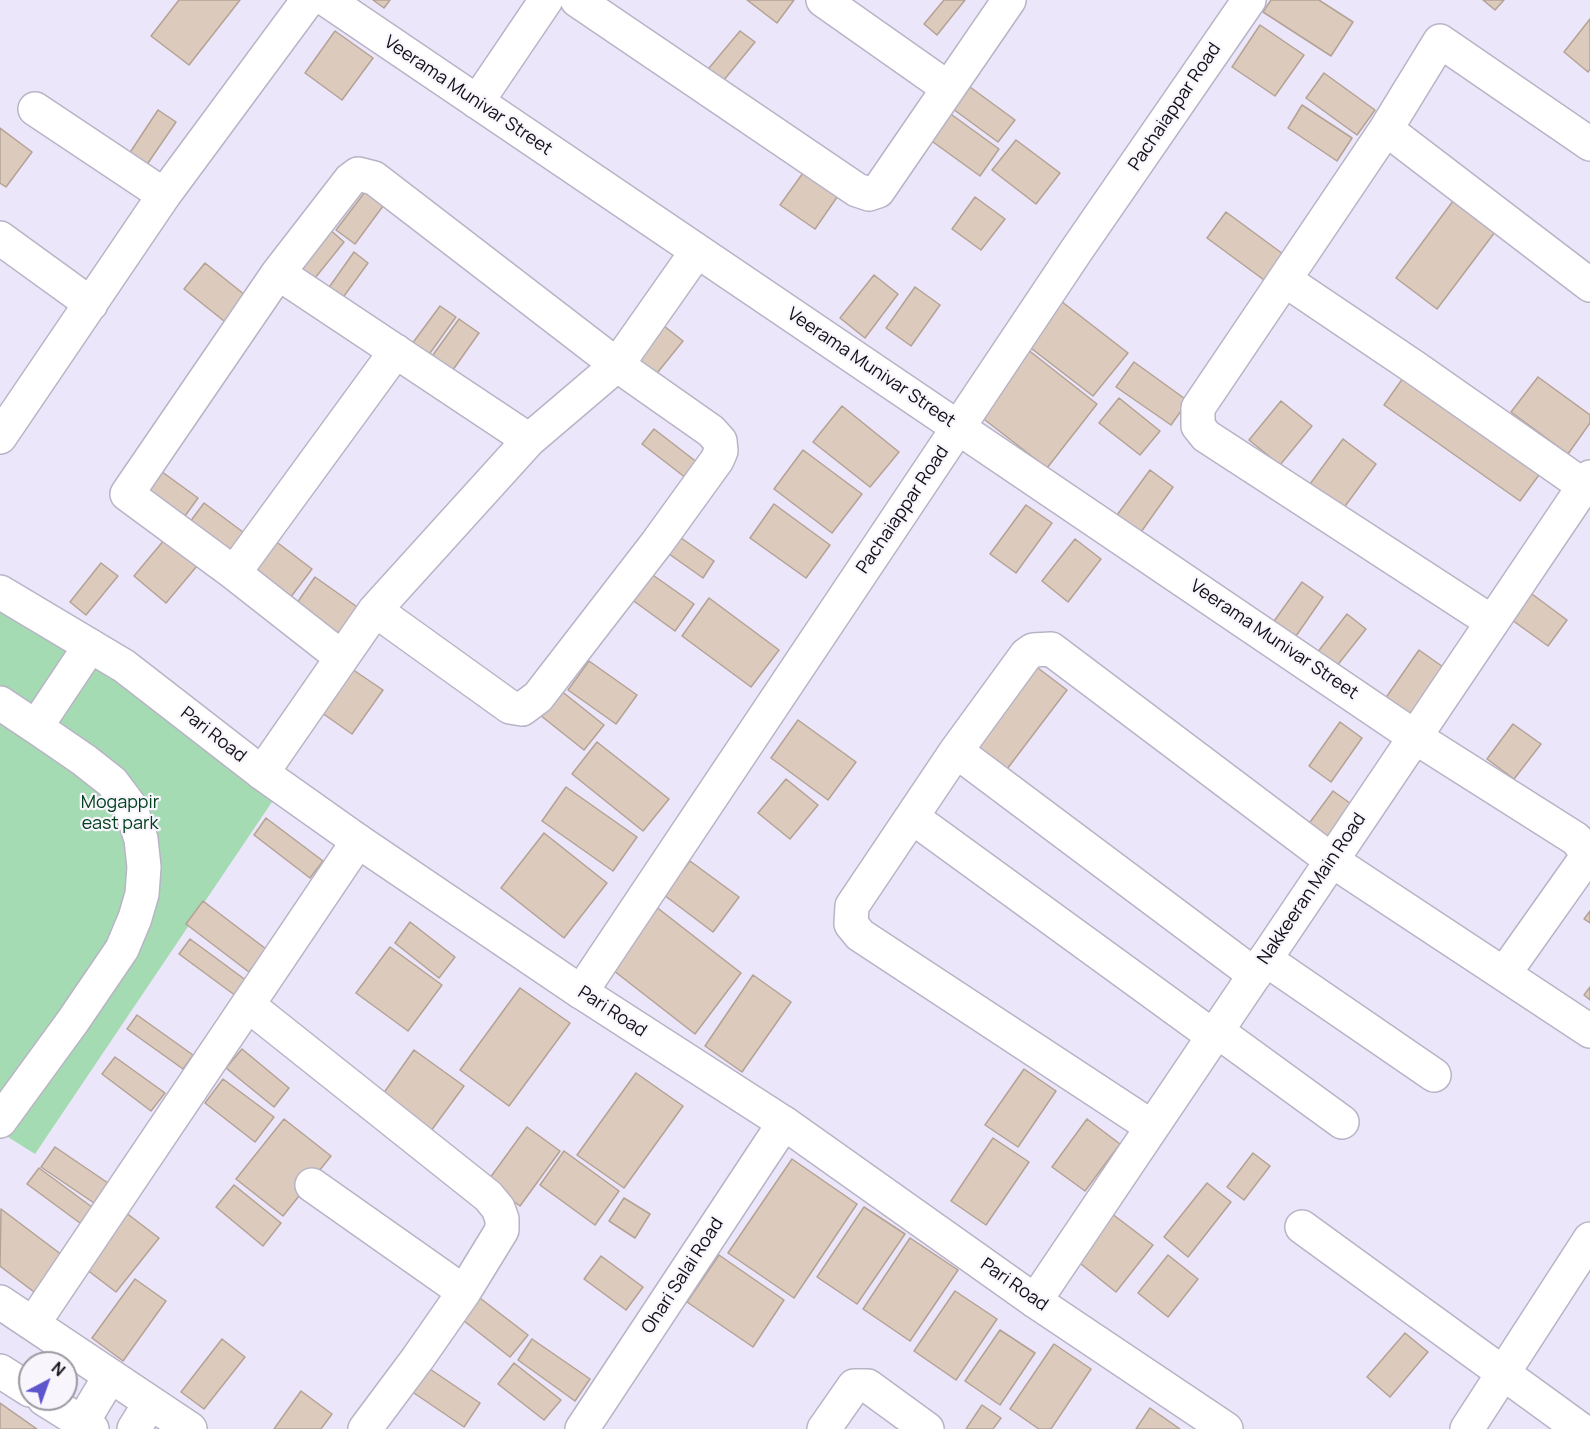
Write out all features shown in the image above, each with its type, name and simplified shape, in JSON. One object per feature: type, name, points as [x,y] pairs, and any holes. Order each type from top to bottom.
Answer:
[{"type":"street","points":[[0,437],[10,403],[91,304],[164,195],[308,0]]},
{"type":"street","name":"Veerama Munivar Street","points":[[327,0],[1415,736],[1576,839],[1584,849],[1586,858],[1504,974]]},
{"type":"street","points":[[477,102],[546,0]]},
{"type":"street","points":[[578,0],[856,190],[868,194],[878,191],[1009,0]]},
{"type":"street","points":[[823,0],[948,88]]},
{"type":"street","name":"Pachaiappar Road","points":[[581,992],[1076,251],[1249,0]]},
{"type":"street","points":[[1492,622],[1206,436],[1198,426],[1198,408],[1386,129],[1440,41],[1590,144]]},
{"type":"street","points":[[35,109],[164,195]]},
{"type":"street","points":[[1386,129],[1590,285]]},
{"type":"street","points":[[341,657],[234,573],[127,494],[278,273],[350,180],[358,174],[374,178],[617,365],[711,431],[720,441],[721,451],[717,460],[657,543],[538,697],[522,709],[510,707],[375,610]]},
{"type":"street","points":[[0,238],[91,304]]},
{"type":"street","points":[[262,773],[375,610],[529,441],[617,365],[697,251]]},
{"type":"street","points":[[278,273],[529,441]]},
{"type":"street","points":[[1285,280],[1587,482]]},
{"type":"street","points":[[234,573],[396,351]]},
{"type":"street","name":"Nakkeeran Main Road","points":[[1035,1300],[1587,482]]},
{"type":"street","name":"Pari Road","points":[[0,592],[124,666],[262,773],[358,841],[581,992],[784,1123],[1213,1426]]},
{"type":"street","points":[[36,727],[90,646]]},
{"type":"street","points":[[1152,1127],[860,935],[850,924],[852,906],[956,751],[1026,655],[1033,650],[1051,649],[1331,860],[1590,1031]]},
{"type":"street","points":[[0,703],[84,760],[112,782],[130,806],[141,839],[144,867],[142,894],[122,949],[0,1121]]},
{"type":"street","points":[[956,751],[1260,967],[1434,1076]]},
{"type":"street","points":[[912,817],[1342,1122]]},
{"type":"street","points":[[33,1324],[358,841]]},
{"type":"street","points":[[248,1005],[488,1196],[498,1208],[502,1230],[464,1292],[365,1429]]},
{"type":"street","name":"Ohari Salai Road","points":[[582,1429],[784,1123]]},
{"type":"street","points":[[312,1185],[464,1292]]},
{"type":"street","points":[[1302,1227],[1580,1429]]},
{"type":"street","points":[[1467,1429],[1590,1239]]},
{"type":"street","points":[[0,1302],[110,1376],[142,1416],[190,1429]]},
{"type":"street","points":[[0,1371],[18,1382]]},
{"type":"street","points":[[63,1411],[87,1426],[110,1376]]},
{"type":"street","points":[[824,1429],[854,1386],[868,1386],[927,1429]]},
{"type":"green space","name":"Mogappir east park","points":[[0,598],[282,787],[35,1154],[0,1132]]},
{"type":"building","points":[[179,0],[240,0],[189,65],[151,36]]},
{"type":"building","points":[[373,0],[390,0],[384,8]]},
{"type":"building","points":[[747,0],[794,0],[777,23]]},
{"type":"building","points":[[944,0],[965,0],[937,35],[924,24]]},
{"type":"building","points":[[1271,0],[1319,0],[1353,22],[1331,56],[1263,12]]},
{"type":"building","points":[[1483,0],[1504,0],[1495,10]]},
{"type":"building","points":[[1590,19],[1590,69],[1588,72],[1564,52]]},
{"type":"building","points":[[1260,25],[1304,55],[1275,96],[1232,67]]},
{"type":"building","points":[[335,31],[373,58],[342,100],[305,73]]},
{"type":"building","points":[[740,31],[755,42],[719,86],[704,74]]},
{"type":"building","points":[[1324,73],[1375,110],[1357,135],[1306,98]]},
{"type":"building","points":[[970,87],[1015,120],[998,142],[953,109]]},
{"type":"building","points":[[1302,105],[1352,138],[1337,161],[1288,128]]},
{"type":"building","points":[[941,107],[999,149],[980,176],[922,134]]},
{"type":"building","points":[[158,110],[176,122],[146,166],[129,154]]},
{"type":"building","points":[[0,128],[32,152],[6,187],[0,183]]},
{"type":"building","points":[[1016,140],[1060,173],[1036,204],[992,170]]},
{"type":"building","points":[[808,166],[842,190],[815,229],[780,205]]},
{"type":"building","points":[[368,188],[386,202],[355,244],[336,230]]},
{"type":"building","points":[[975,197],[1005,219],[981,250],[952,229]]},
{"type":"building","points":[[1456,197],[1498,228],[1437,309],[1396,278]]},
{"type":"building","points":[[1226,212],[1283,254],[1264,280],[1207,238]]},
{"type":"building","points":[[328,228],[344,242],[311,283],[295,270]]},
{"type":"building","points":[[354,252],[368,263],[339,303],[325,293]]},
{"type":"building","points":[[205,263],[250,299],[229,325],[184,289]]},
{"type":"building","points":[[874,275],[898,294],[865,338],[840,318]]},
{"type":"building","points":[[915,287],[940,305],[911,346],[886,328]]},
{"type":"building","points":[[1057,298],[1128,353],[1093,396],[1023,342]]},
{"type":"building","points":[[440,306],[456,317],[425,360],[409,348]]},
{"type":"building","points":[[459,319],[479,333],[450,374],[430,359]]},
{"type":"building","points":[[664,326],[683,341],[649,383],[631,369]]},
{"type":"building","points":[[1027,349],[1097,404],[1047,468],[976,413]]},
{"type":"building","points":[[1134,362],[1188,401],[1171,425],[1116,387]]},
{"type":"building","points":[[1408,371],[1544,468],[1520,501],[1384,405]]},
{"type":"building","points":[[1538,377],[1590,415],[1590,423],[1568,454],[1511,412]]},
{"type":"building","points":[[1119,398],[1160,431],[1140,455],[1099,423]]},
{"type":"building","points":[[1281,401],[1312,426],[1280,465],[1249,440]]},
{"type":"building","points":[[842,406],[899,452],[870,487],[813,442]]},
{"type":"building","points":[[654,429],[698,463],[686,478],[642,444]]},
{"type":"building","points":[[1343,439],[1376,464],[1343,509],[1310,484]]},
{"type":"building","points":[[803,450],[862,494],[832,533],[774,489]]},
{"type":"building","points":[[154,466],[198,498],[177,527],[133,495]]},
{"type":"building","points":[[1150,470],[1173,487],[1141,532],[1117,515]]},
{"type":"building","points":[[204,503],[247,535],[226,563],[184,530]]},
{"type":"building","points":[[774,504],[830,545],[806,578],[750,538]]},
{"type":"building","points":[[1026,505],[1052,523],[1016,573],[990,554]]},
{"type":"building","points":[[170,533],[202,560],[166,603],[134,576]]},
{"type":"building","points":[[674,533],[714,561],[703,578],[662,549]]},
{"type":"building","points":[[270,537],[312,569],[287,602],[245,570]]},
{"type":"building","points":[[1075,539],[1101,559],[1068,602],[1042,581]]},
{"type":"building","points":[[101,563],[118,576],[86,615],[70,602]]},
{"type":"building","points":[[650,573],[694,604],[675,631],[631,599]]},
{"type":"building","points":[[315,577],[363,611],[341,643],[292,610]]},
{"type":"building","points":[[1302,582],[1323,597],[1294,639],[1272,624]]},
{"type":"building","points":[[1532,594],[1567,620],[1548,646],[1512,620]]},
{"type":"building","points":[[709,598],[779,650],[751,687],[682,636]]},
{"type":"building","points":[[1347,614],[1366,629],[1336,667],[1317,653]]},
{"type":"building","points":[[1419,650],[1446,669],[1411,718],[1385,699]]},
{"type":"building","points":[[589,661],[637,695],[616,724],[568,690]]},
{"type":"building","points":[[1030,662],[1067,690],[1004,773],[967,745]]},
{"type":"building","points":[[346,665],[383,690],[352,734],[315,708]]},
{"type":"building","points":[[560,690],[604,725],[584,750],[540,715]]},
{"type":"building","points":[[798,720],[856,762],[828,800],[771,758]]},
{"type":"building","points":[[1340,722],[1362,738],[1331,782],[1309,766]]},
{"type":"building","points":[[1513,724],[1541,744],[1514,779],[1487,759]]},
{"type":"building","points":[[597,742],[669,799],[643,831],[572,774]]},
{"type":"building","points":[[786,779],[818,805],[790,839],[758,813]]},
{"type":"building","points":[[566,787],[637,837],[613,871],[542,821]]},
{"type":"building","points":[[1333,791],[1354,806],[1323,848],[1302,833]]},
{"type":"building","points":[[266,818],[323,861],[310,878],[254,835]]},
{"type":"building","points":[[544,833],[607,883],[564,938],[501,888]]},
{"type":"building","points":[[690,861],[739,897],[713,932],[664,895]]},
{"type":"building","points":[[203,901],[266,949],[249,972],[186,924]]},
{"type":"building","points":[[655,906],[741,973],[695,1034],[609,967]]},
{"type":"building","points":[[1590,911],[1590,923],[1584,919]]},
{"type":"building","points":[[410,922],[455,957],[439,978],[395,943]]},
{"type":"building","points":[[190,939],[247,981],[236,996],[179,954]]},
{"type":"building","points":[[390,947],[442,985],[408,1031],[356,993]]},
{"type":"building","points":[[753,975],[791,1002],[742,1072],[705,1046]]},
{"type":"building","points":[[1590,987],[1590,1000],[1584,995]]},
{"type":"building","points":[[520,988],[570,1023],[509,1106],[460,1070]]},
{"type":"building","points":[[137,1015],[193,1055],[183,1069],[127,1029]]},
{"type":"building","points":[[242,1049],[289,1088],[274,1107],[226,1068]]},
{"type":"building","points":[[414,1050],[464,1086],[425,1139],[376,1104]]},
{"type":"building","points":[[115,1057],[165,1093],[151,1111],[102,1074]]},
{"type":"building","points":[[1024,1069],[1056,1091],[1018,1147],[985,1125]]},
{"type":"building","points":[[636,1073],[683,1106],[624,1188],[577,1155]]},
{"type":"building","points":[[223,1079],[274,1117],[255,1142],[205,1103]]},
{"type":"building","points":[[284,1119],[331,1156],[283,1216],[236,1179]]},
{"type":"building","points":[[1087,1119],[1120,1144],[1085,1191],[1052,1167]]},
{"type":"building","points":[[527,1127],[560,1151],[520,1206],[487,1182]]},
{"type":"building","points":[[993,1138],[1029,1162],[986,1225],[951,1201]]},
{"type":"building","points":[[55,1147],[108,1183],[94,1203],[41,1167]]},
{"type":"building","points":[[564,1151],[619,1191],[595,1225],[540,1185]]},
{"type":"building","points":[[1253,1153],[1270,1166],[1244,1200],[1227,1187]]},
{"type":"building","points":[[792,1159],[857,1204],[794,1298],[728,1253]]},
{"type":"building","points":[[39,1168],[96,1210],[84,1226],[27,1184]]},
{"type":"building","points":[[1207,1183],[1231,1202],[1188,1257],[1164,1237]]},
{"type":"building","points":[[234,1185],[281,1223],[263,1246],[216,1207]]},
{"type":"building","points":[[624,1198],[650,1214],[635,1238],[609,1221]]},
{"type":"building","points":[[864,1207],[905,1234],[857,1304],[817,1277]]},
{"type":"building","points":[[1,1209],[66,1258],[38,1295],[0,1266]]},
{"type":"building","points":[[1107,1210],[1153,1245],[1116,1292],[1071,1256]]},
{"type":"building","points":[[125,1212],[159,1238],[116,1292],[82,1266]]},
{"type":"building","points":[[910,1238],[958,1270],[910,1341],[863,1309]]},
{"type":"building","points":[[719,1255],[784,1300],[753,1347],[687,1302]]},
{"type":"building","points":[[1168,1255],[1198,1279],[1168,1317],[1138,1293]]},
{"type":"building","points":[[601,1256],[643,1287],[626,1310],[584,1279]]},
{"type":"building","points":[[135,1279],[166,1301],[123,1361],[92,1338]]},
{"type":"building","points":[[955,1291],[997,1319],[956,1380],[914,1351]]},
{"type":"building","points":[[476,1295],[528,1335],[510,1357],[459,1317]]},
{"type":"building","points":[[1000,1330],[1035,1353],[1000,1405],[965,1381]]},
{"type":"building","points":[[1405,1333],[1428,1352],[1390,1397],[1367,1377]]},
{"type":"building","points":[[222,1339],[245,1357],[204,1409],[181,1392]]},
{"type":"building","points":[[532,1339],[590,1379],[575,1401],[518,1360]]},
{"type":"building","points":[[1054,1344],[1091,1369],[1051,1429],[1039,1429],[1010,1409]]},
{"type":"building","points":[[514,1363],[561,1400],[544,1420],[498,1384]]},
{"type":"building","points":[[427,1367],[480,1403],[464,1427],[411,1391]]},
{"type":"building","points":[[301,1391],[332,1414],[321,1429],[274,1429]]},
{"type":"building","points":[[0,1403],[37,1429],[0,1429]]},
{"type":"building","points":[[982,1405],[1001,1418],[993,1429],[966,1429]]},
{"type":"building","points":[[1150,1408],[1180,1429],[1136,1429]]}]
